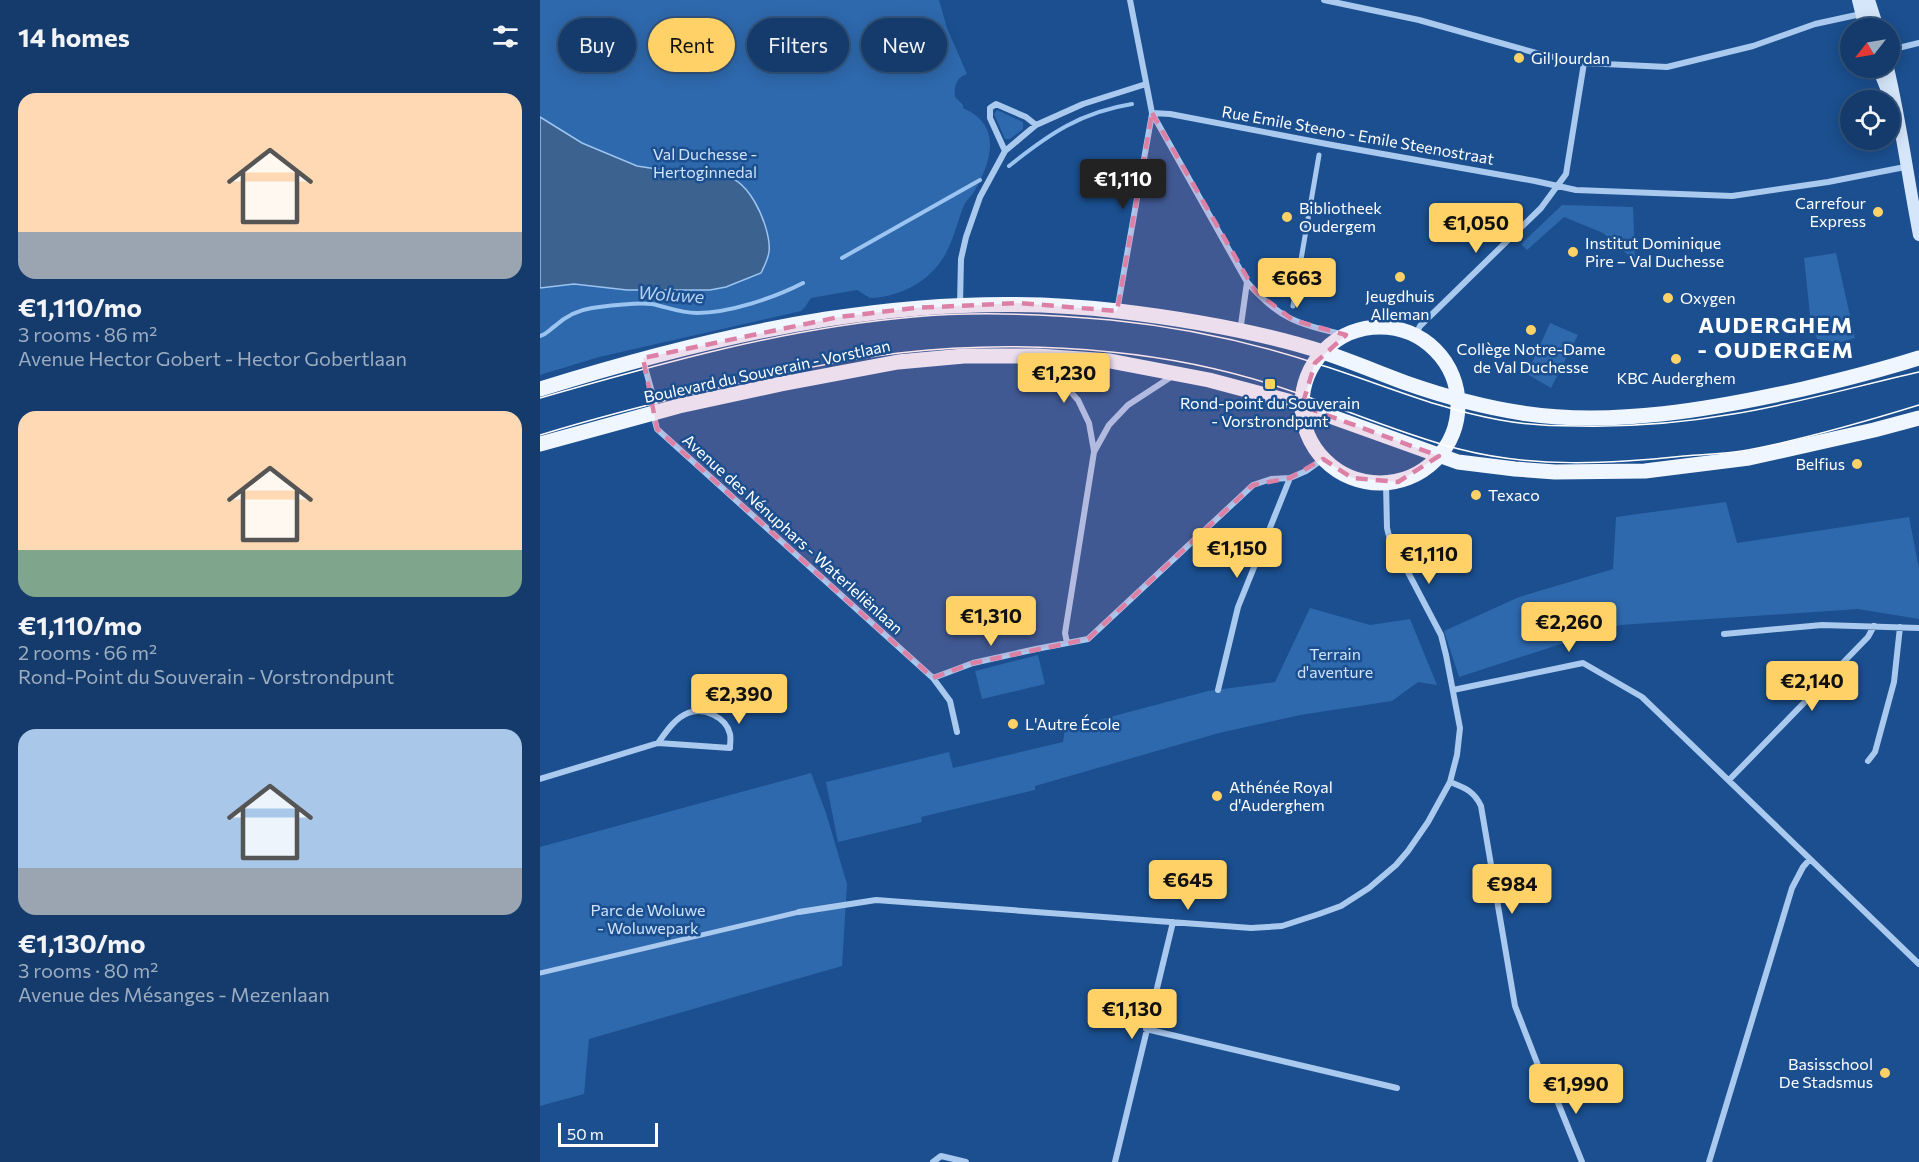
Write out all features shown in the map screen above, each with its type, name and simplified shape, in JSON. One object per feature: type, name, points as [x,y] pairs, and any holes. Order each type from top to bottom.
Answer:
[{"type":"main road","points":[[1858,0],[1862,18]]},
{"type":"main road","points":[[1869,0],[1875,18]]},
{"type":"main road","points":[[1900,134],[1919,235]]},
{"type":"main road","name":"Boulevard du Souverain - Vorstlaan","points":[[540,389],[643,358],[735,336],[839,316],[960,304],[1019,303],[1117,311],[1240,332],[1323,352],[1409,384],[1458,399],[1520,413],[1548,416],[1643,415],[1747,402],[1869,373],[1919,358]]},
{"type":"main road","points":[[1381,327],[1415,336],[1432,347],[1445,362],[1454,380],[1458,399],[1454,431],[1439,456],[1406,479],[1386,483],[1368,482],[1352,478],[1336,470],[1323,459],[1304,425],[1302,406],[1304,387],[1309,372],[1323,352],[1346,335],[1363,329],[1381,327]]},
{"type":"main road","name":"Boulevard du Souverain - Vorstlaan","points":[[540,444],[653,413],[781,384],[898,362],[964,356],[1038,356],[1110,361],[1177,373],[1219,382],[1302,406],[1458,462],[1555,472],[1645,471],[1749,458],[1919,418]]},
{"type":"street","points":[[1130,0],[1152,113],[1247,282],[1266,302],[1306,327],[1346,335]]},
{"type":"street","points":[[1324,0],[1419,20],[1543,55],[1584,63],[1667,67],[1754,46],[1815,24],[1861,14]]},
{"type":"street","points":[[1900,48],[1919,43]]},
{"type":"street","points":[[1415,336],[1420,326],[1541,208],[1566,174],[1584,63]]},
{"type":"street","points":[[960,304],[961,259],[966,237],[980,197],[1005,152],[1036,125],[1083,104],[1146,84]]},
{"type":"street","points":[[1005,152],[990,118],[990,108],[996,104],[1026,117],[1036,125]]},
{"type":"street","points":[[1117,311],[1152,113]]},
{"type":"street","name":"Rue Emile Steeno - Emile Steenostraat","points":[[1152,113],[1170,114],[1576,190],[1732,196],[1905,167]]},
{"type":"street","points":[[1293,306],[1319,155]]},
{"type":"street","points":[[1240,332],[1247,282]]},
{"type":"street","points":[[1038,356],[1078,400],[1089,423],[1094,452],[1065,633],[1067,643]]},
{"type":"street","points":[[643,358],[655,403],[653,413]]},
{"type":"street","points":[[1094,452],[1109,425],[1128,405],[1177,373]]},
{"type":"street","name":"Avenue des Nénuphars - Waterleliënlaan","points":[[653,413],[657,429],[669,441],[933,678],[950,701],[957,732]]},
{"type":"street","points":[[933,678],[973,663],[1088,639],[1253,485],[1271,479],[1290,478],[1306,471],[1323,459]]},
{"type":"street","points":[[1218,690],[1238,607],[1290,478]]},
{"type":"street","points":[[540,973],[799,912],[876,900],[1251,928],[1282,926],[1341,906],[1369,888],[1396,865],[1428,822],[1450,782],[1457,755],[1460,728],[1441,635],[1389,536],[1386,483]]},
{"type":"street","points":[[1724,634],[1822,625],[1919,628]]},
{"type":"street","points":[[1729,780],[1868,637],[1874,626]]},
{"type":"street","points":[[1868,761],[1875,752],[1894,682],[1900,627]]},
{"type":"street","points":[[1453,690],[1583,663],[1642,696],[1919,964]]},
{"type":"street","points":[[540,779],[658,743],[730,748],[730,733],[723,721],[707,711],[688,713],[672,724],[658,743]]},
{"type":"street","points":[[1450,782],[1470,789],[1481,806],[1515,1006],[1541,1073],[1552,1088],[1582,1162]]},
{"type":"street","points":[[1708,1162],[1792,888],[1810,859]]},
{"type":"street","points":[[1115,1162],[1173,922]]},
{"type":"street","points":[[1146,1029],[1397,1088]]},
{"type":"street","points":[[933,1162],[941,1156],[966,1162]]},
{"type":"highlighted area","points":[[1152,113],[1255,291],[1293,320],[1346,335],[1315,363],[1302,406],[1439,456],[1398,482],[1352,478],[1323,459],[1290,478],[1253,485],[1088,639],[973,663],[933,678],[657,429],[643,358],[839,317],[914,308],[1019,303],[1117,311]]},
{"type":"green space","name":"Val Duchesse - Hertoginnedal","points":[[540,0],[939,0],[944,18],[861,18],[861,72],[947,72],[947,28],[967,74],[956,83],[955,97],[963,108],[984,124],[988,134],[990,144],[986,167],[974,192],[964,205],[946,253],[932,272],[904,291],[882,297],[870,298],[857,290],[811,298],[801,311],[599,357],[540,375]]},
{"type":"green space","points":[[997,110],[1023,122],[1023,129],[1010,139],[1005,139],[994,114]]},
{"type":"green space","points":[[1562,205],[1633,207],[1635,261],[1603,233],[1564,217],[1527,250],[1521,244]]},
{"type":"green space","points":[[1836,253],[1855,338],[1838,343],[1817,339],[1816,335],[1812,334],[1804,258]]},
{"type":"green space","points":[[1550,323],[1578,335],[1551,388],[1527,374]]},
{"type":"green space","points":[[1726,502],[1737,543],[1909,517],[1919,569],[1919,619],[1858,609],[1620,625],[1459,677],[1444,631],[1519,597],[1613,569],[1616,517]]},
{"type":"green space","name":"Terrain d'aventure","points":[[1310,608],[1370,625],[1410,619],[1437,685],[1418,682],[1392,701],[1300,715],[1219,733],[1035,786],[1035,790],[921,817],[922,822],[838,842],[826,782],[949,752],[953,768],[1063,742],[1065,729],[1208,691],[1275,682]]},
{"type":"green space","points":[[1038,655],[1045,684],[982,699],[975,671]]},
{"type":"green space","name":"Parc de Woluwe - Woluwepark","points":[[811,773],[826,813],[847,884],[842,966],[589,1039],[584,1094],[540,1106],[540,847]]},
{"type":"shaded area","points":[[540,117],[582,143],[637,166],[716,178],[727,177],[737,181],[754,202],[766,229],[769,252],[761,273],[726,287],[710,290],[627,290],[574,284],[540,288]]},
{"type":"waterway","name":"Woluwe","points":[[1009,166],[1066,126],[1097,113],[1132,104]]},
{"type":"waterway","name":"Woluwe","points":[[842,258],[980,180]]},
{"type":"waterway","name":"Woluwe","points":[[540,336],[567,317],[587,309],[652,304],[685,312],[710,312],[751,304],[803,283]]},
{"type":"tram line","points":[[540,398],[678,360],[771,338],[866,322],[962,314],[1086,318],[1189,331],[1293,356],[1454,409],[1500,420],[1539,425],[1636,425],[1714,417],[1780,405],[1919,372]]},
{"type":"tram line","points":[[540,435],[651,404],[808,368],[899,353],[978,347],[1085,350],[1202,366],[1247,377],[1312,398],[1437,443],[1487,455],[1542,462],[1627,461],[1740,451],[1856,424],[1919,405]]},
{"type":"place","name":"Gil Jourdan","points":[[1519,58]]},
{"type":"place","name":"Carrefour Express","points":[[1878,212]]},
{"type":"place","name":"Bibliotheek Oudergem","points":[[1287,217]]},
{"type":"place","name":"Institut Dominique Pire – Val Duchesse","points":[[1573,252]]},
{"type":"place","name":"Jeugdhuis Alleman","points":[[1400,277]]},
{"type":"place","name":"Oxygen","points":[[1668,298]]},
{"type":"place","name":"Collège Notre-Dame de Val Duchesse","points":[[1531,330]]},
{"type":"place","name":"KBC Auderghem","points":[[1676,359]]},
{"type":"place","name":"Rond-point du Souverain - Vorstrondpunt","points":[[1270,384]]},
{"type":"place","name":"Belfius","points":[[1857,464]]},
{"type":"place","name":"Texaco","points":[[1476,495]]},
{"type":"place","name":"L'Autre École","points":[[1013,724]]},
{"type":"place","name":"Athénée Royal d'Auderghem","points":[[1217,796]]},
{"type":"place","name":"Basisschool De Stadsmus","points":[[1885,1073]]},
{"type":"district","name":"AUDERGHEM - OUDERGEM","points":[[1776,338]]}]
